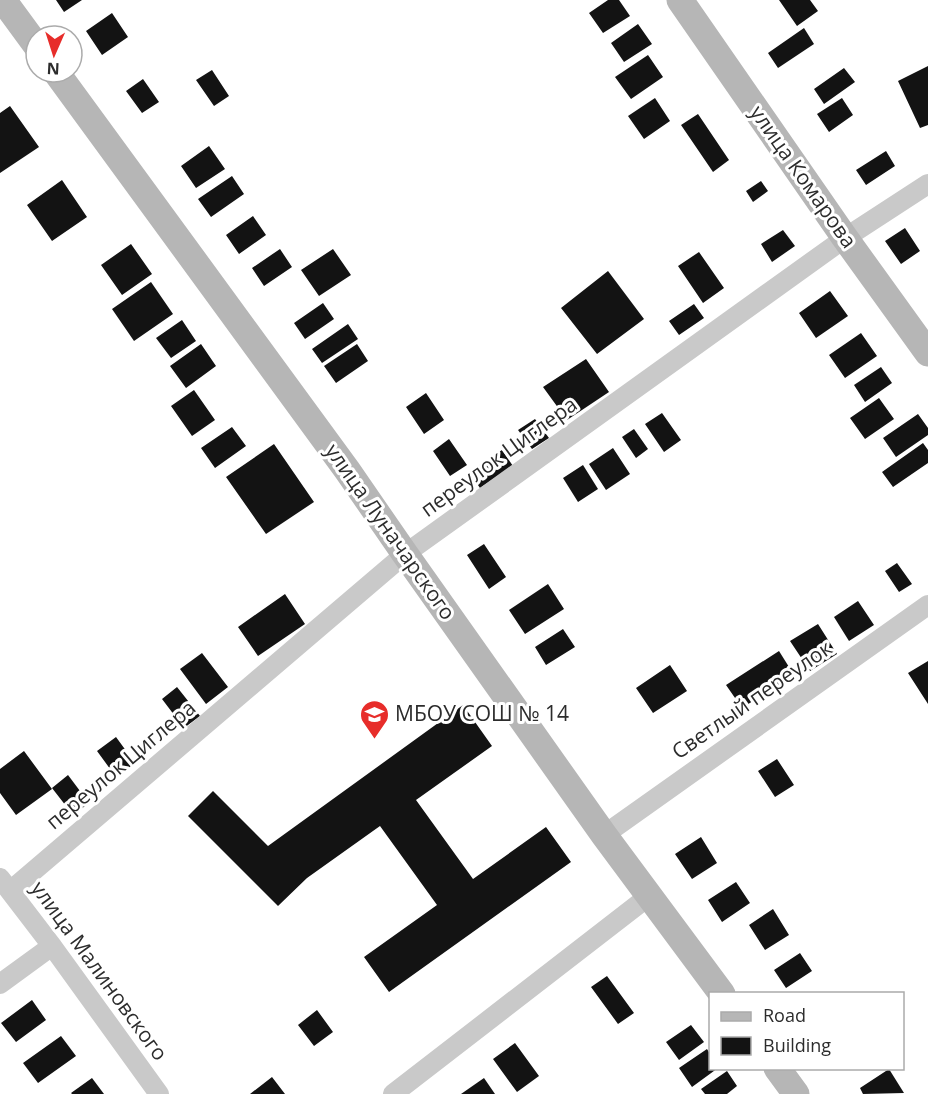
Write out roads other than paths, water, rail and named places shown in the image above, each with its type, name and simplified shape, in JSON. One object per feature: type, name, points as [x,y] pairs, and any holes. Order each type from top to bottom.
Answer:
[{"type":"street","points":[[3,0],[24,29]]},
{"type":"street","name":"улица Комарова","points":[[680,0],[845,238],[928,353]]},
{"type":"street","name":"улица Луначарского","points":[[65,84],[347,470],[604,835],[721,992]]},
{"type":"street","name":"переулок Циглера","points":[[5,884],[405,554],[845,238],[928,184]]},
{"type":"street","name":"Светлый переулок","points":[[604,835],[928,605]]},
{"type":"street","name":"улица Малиновского","points":[[5,884],[159,1094]]},
{"type":"street","points":[[393,1094],[649,896]]},
{"type":"street","points":[[0,984],[52,946]]},
{"type":"street","points":[[778,1070],[796,1094]]},
{"type":"place","name":"МБОУ СОШ № 14","points":[[374,740]]}]
